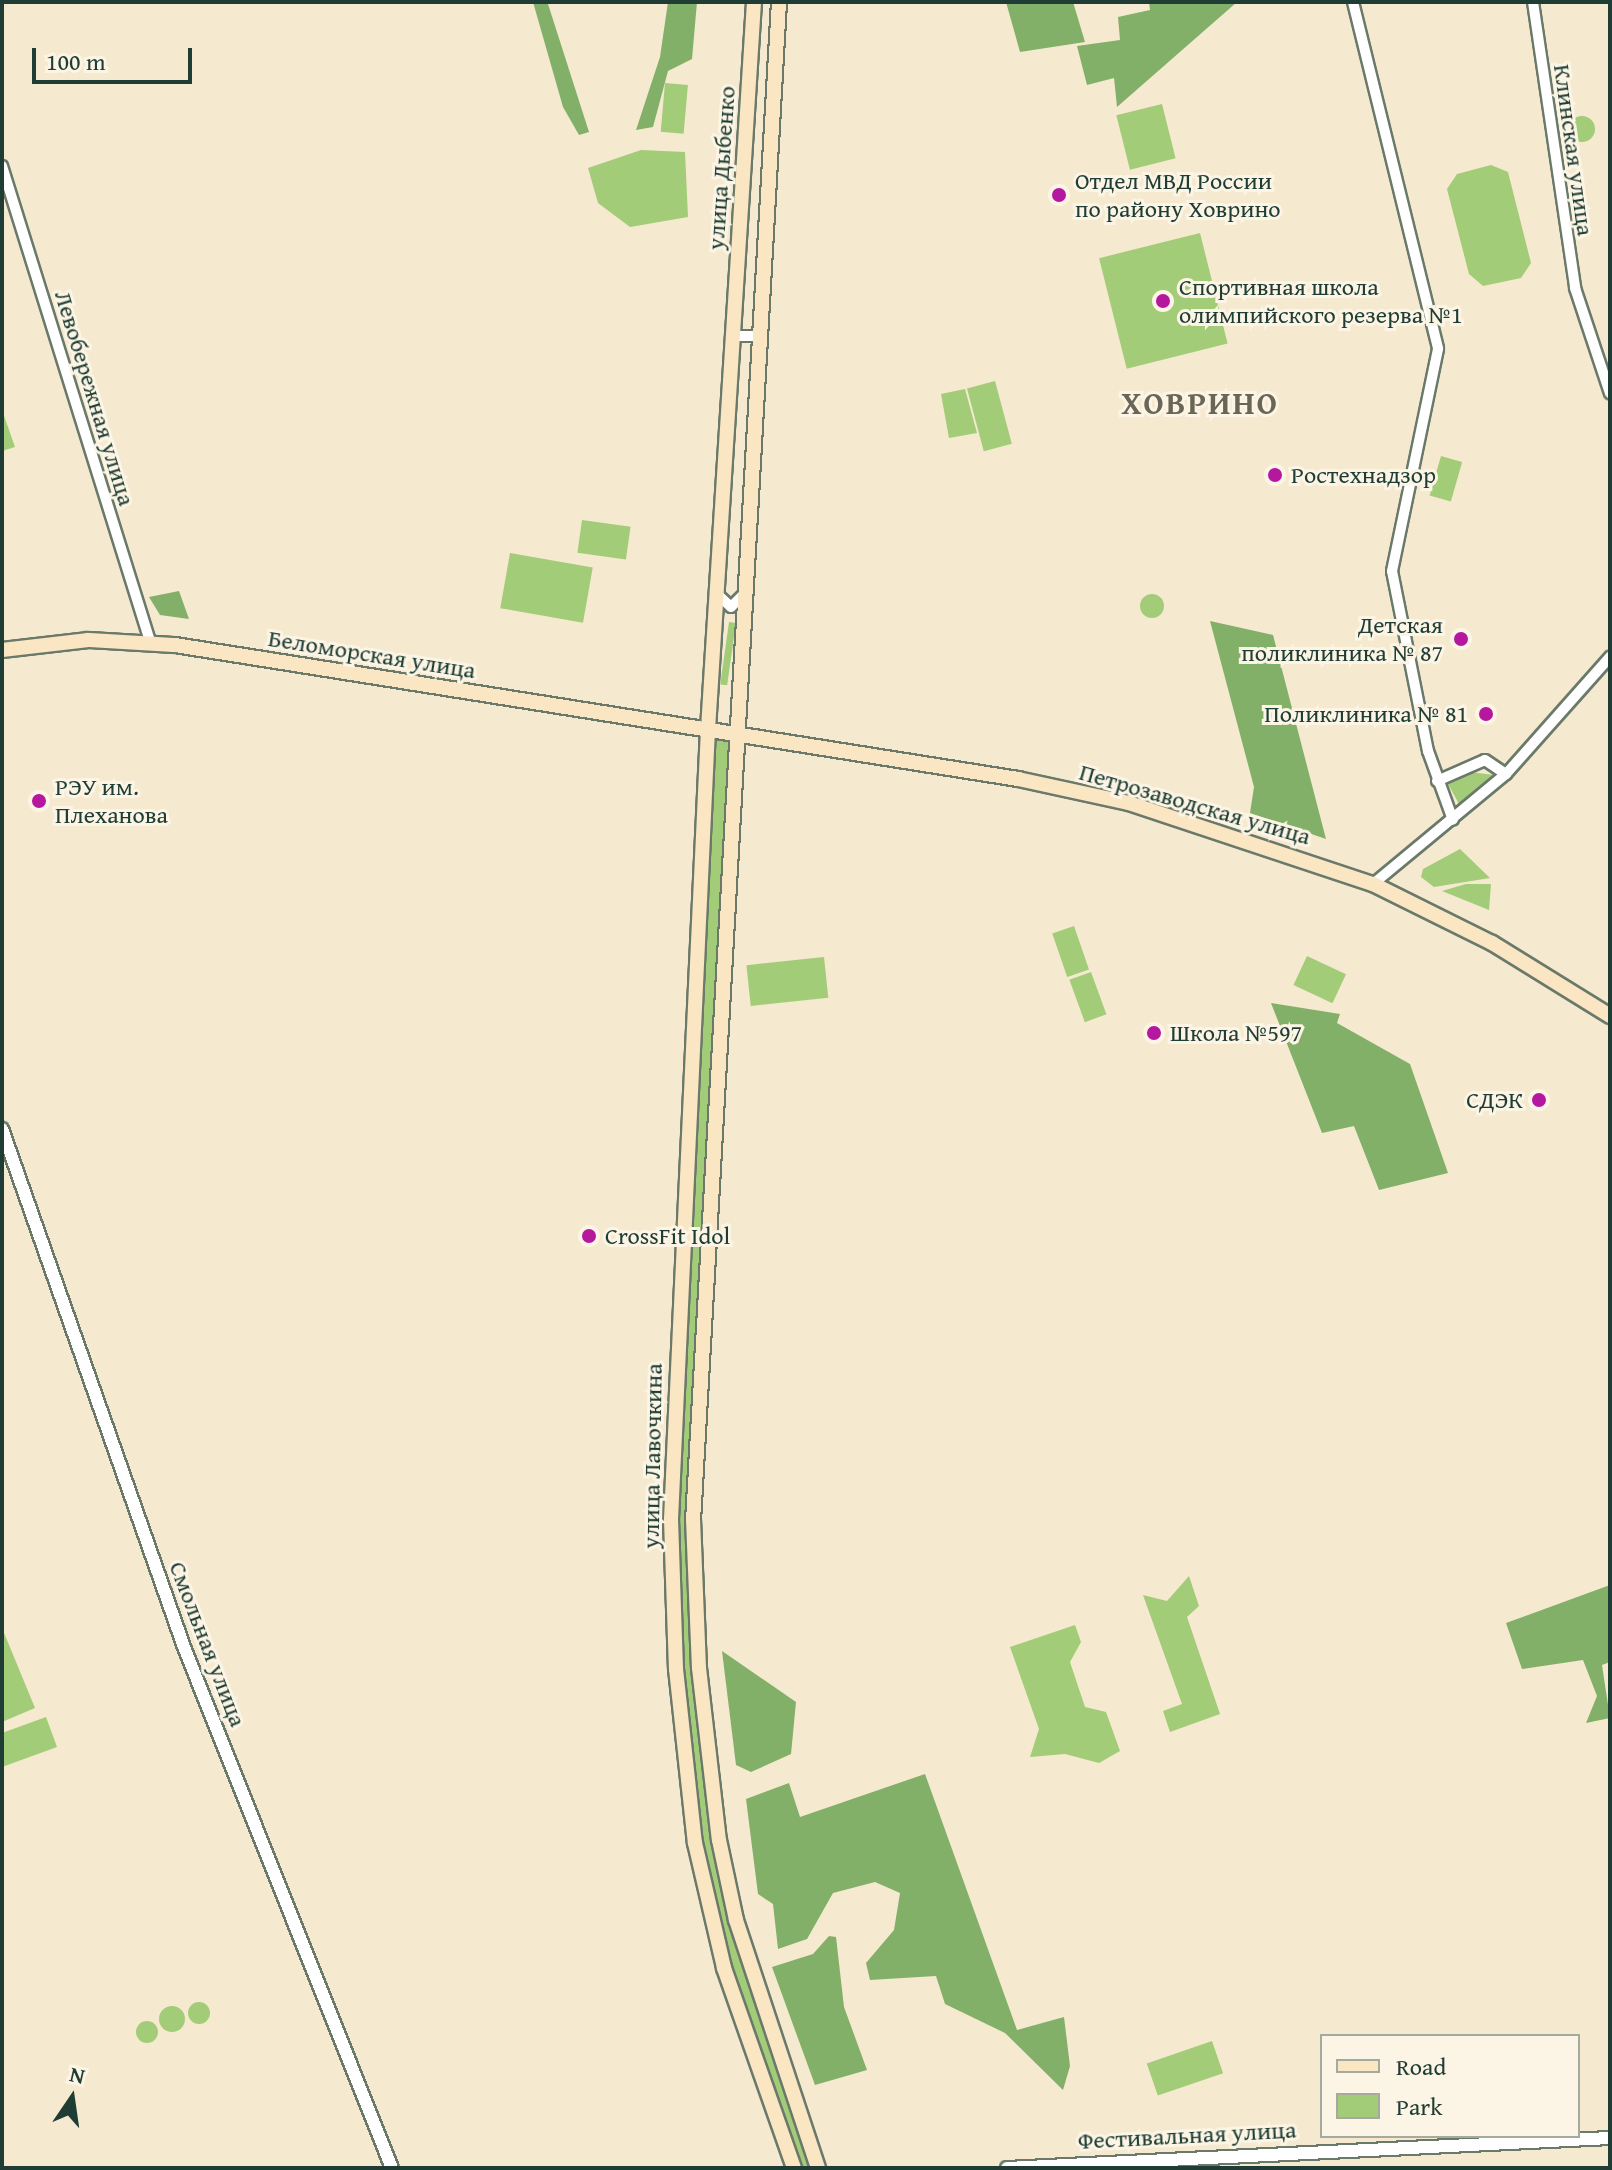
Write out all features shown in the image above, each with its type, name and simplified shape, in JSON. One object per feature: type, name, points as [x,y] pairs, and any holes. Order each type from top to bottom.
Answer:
[{"type":"main road","name":"улица Дыбенко","points":[[708,729],[754,2]]},
{"type":"main road","name":"улица Дыбенко","points":[[735,733],[779,2]]},
{"type":"main road","name":"Беломорская улица","points":[[2,650],[88,640],[150,642],[735,733]]},
{"type":"main road","name":"улица Лавочкина","points":[[708,729],[671,1489],[676,1669],[695,1843],[724,1968],[794,2168]]},
{"type":"main road","name":"улица Лавочкина","points":[[735,733],[694,1489],[699,1668],[719,1840],[736,1920],[818,2168]]},
{"type":"main road","name":"Петрозаводская улица","points":[[735,733],[1129,803],[1373,884],[1486,940],[1610,1016]]},
{"type":"street","points":[[1353,2],[1438,349],[1392,571],[1437,781],[1453,820]]},
{"type":"street","name":"Клинская улица","points":[[1533,2],[1575,288],[1610,393]]},
{"type":"street","name":"Левобережная улица","points":[[2,166],[150,642]]},
{"type":"street","points":[[733,336],[761,336]]},
{"type":"street","points":[[716,593],[731,607],[744,594]]},
{"type":"street","points":[[1373,884],[1506,774],[1610,657]]},
{"type":"street","points":[[1437,781],[1485,760],[1506,774]]},
{"type":"street","name":"Смольная улица","points":[[2,1129],[184,1647],[392,2168]]},
{"type":"street","points":[[671,1489],[682,1500],[694,1489]]},
{"type":"street","points":[[671,1519],[682,1508],[693,1519]]},
{"type":"street","name":"Фестивальная улица","points":[[1007,2168],[1163,2163],[1610,2138]]},
{"type":"green space","points":[[533,2],[548,4],[589,132],[579,135],[563,107]]},
{"type":"green space","points":[[668,2],[697,2],[692,59],[668,71],[653,127],[636,130],[660,57]]},
{"type":"green space","points":[[1006,2],[1073,2],[1085,42],[1020,52]]},
{"type":"green space","points":[[1149,2],[1237,2],[1117,107],[1114,78],[1087,85],[1077,46],[1120,40],[1118,17],[1150,10]]},
{"type":"green space","points":[[665,83],[688,85],[684,134],[661,132]]},
{"type":"green space","points":[[1162,104],[1176,158],[1130,170],[1116,115]]},
{"type":"green space","points":[[1582,116],[1591,120],[1595,129],[1591,138],[1582,142],[1573,138],[1569,129],[1573,120]]},
{"type":"green space","points":[[641,150],[685,152],[688,217],[630,227],[598,203],[588,168]]},
{"type":"green space","points":[[1491,165],[1508,172],[1531,263],[1521,278],[1483,286],[1469,274],[1447,189],[1457,174]]},
{"type":"green space","name":"Спортивная школа олимпийского резерва №1","points":[[1200,233],[1228,344],[1127,369],[1099,258]]},
{"type":"green space","points":[[995,381],[1012,444],[984,451],[967,389]]},
{"type":"green space","points":[[965,389],[977,433],[949,438],[941,394]]},
{"type":"green space","points":[[2,410],[15,447],[2,451]]},
{"type":"green space","points":[[1441,456],[1462,462],[1451,501],[1430,495]]},
{"type":"green space","points":[[582,520],[631,527],[626,559],[577,553]]},
{"type":"green space","points":[[510,553],[593,568],[583,623],[500,608]]},
{"type":"green space","points":[[179,591],[189,619],[160,615],[149,597]]},
{"type":"green space","points":[[1152,594],[1161,597],[1164,606],[1161,615],[1152,618],[1143,615],[1140,606],[1143,597]]},
{"type":"green space","points":[[1210,621],[1273,635],[1326,839],[1250,813],[1254,787]]},
{"type":"green space","points":[[729,622],[736,623],[727,685],[720,684]]},
{"type":"green space","points":[[708,729],[735,733],[696,1417],[708,1767],[736,1920],[818,2168],[794,2168],[711,1922],[673,1618]]},
{"type":"green space","points":[[1469,772],[1495,775],[1459,804],[1448,784]]},
{"type":"green space","points":[[1460,849],[1490,878],[1434,887],[1421,877],[1423,869]]},
{"type":"green space","points":[[1466,884],[1491,884],[1489,910],[1442,891]]},
{"type":"green space","points":[[1074,926],[1089,969],[1067,977],[1052,933]]},
{"type":"green space","points":[[1307,956],[1346,974],[1332,1003],[1293,985]]},
{"type":"green space","points":[[824,957],[828,998],[751,1006],[746,965]]},
{"type":"green space","points":[[1091,972],[1106,1014],[1085,1022],[1069,980]]},
{"type":"green space","points":[[1271,1003],[1340,1014],[1337,1023],[1410,1064],[1448,1173],[1379,1190],[1354,1126],[1322,1133]]},
{"type":"green space","points":[[1189,1576],[1199,1606],[1187,1617],[1220,1714],[1170,1732],[1163,1711],[1182,1704],[1143,1595],[1167,1601]]},
{"type":"green space","points":[[1610,1585],[1610,1662],[1602,1665],[1610,1718],[1586,1723],[1597,1696],[1583,1660],[1522,1669],[1506,1623]]},
{"type":"green space","points":[[1075,1625],[1081,1642],[1070,1662],[1085,1707],[1106,1712],[1120,1751],[1099,1763],[1065,1754],[1030,1757],[1039,1729],[1010,1647]]},
{"type":"green space","points":[[2,1628],[35,1708],[2,1722]]},
{"type":"green space","points":[[722,1651],[796,1702],[791,1754],[751,1772],[736,1765]]},
{"type":"green space","points":[[46,1717],[57,1747],[2,1767],[2,1733]]},
{"type":"green space","points":[[925,1774],[1017,2030],[1064,2017],[1070,2066],[1063,2090],[1005,2033],[945,2004],[936,1976],[870,1980],[866,1963],[894,1930],[900,1893],[875,1882],[833,1893],[807,1939],[778,1949],[773,1904],[758,1894],[746,1799],[789,1783],[800,1817]]},
{"type":"green space","points":[[829,1936],[836,1937],[844,2007],[867,2070],[815,2085],[772,1967],[813,1954]]},
{"type":"green space","points":[[199,2002],[207,2005],[210,2013],[207,2021],[199,2024],[191,2021],[188,2013],[191,2005]]},
{"type":"green space","points":[[172,2006],[181,2010],[185,2019],[181,2028],[172,2032],[163,2028],[159,2019],[163,2010]]},
{"type":"green space","points":[[147,2021],[158,2032],[147,2043],[136,2032]]},
{"type":"green space","points":[[1212,2041],[1223,2073],[1158,2096],[1147,2063]]},
{"type":"place","name":"Отдел МВД России по району Ховрино","points":[[1059,195]]},
{"type":"place","name":"Спортивная школа олимпийского резерва №1","points":[[1163,301]]},
{"type":"place","name":"Ростехнадзор","points":[[1275,475]]},
{"type":"place","name":"Детская поликлиника № 87","points":[[1461,639]]},
{"type":"place","name":"Поликлиника № 81","points":[[1486,714]]},
{"type":"place","name":"РЭУ им. Плеханова","points":[[39,801]]},
{"type":"place","name":"Школа №597","points":[[1154,1033]]},
{"type":"place","name":"СДЭК","points":[[1539,1100]]},
{"type":"place","name":"CrossFit Idol","points":[[589,1236]]},
{"type":"district","name":"ХОВРИНО","points":[[1200,403]]}]
